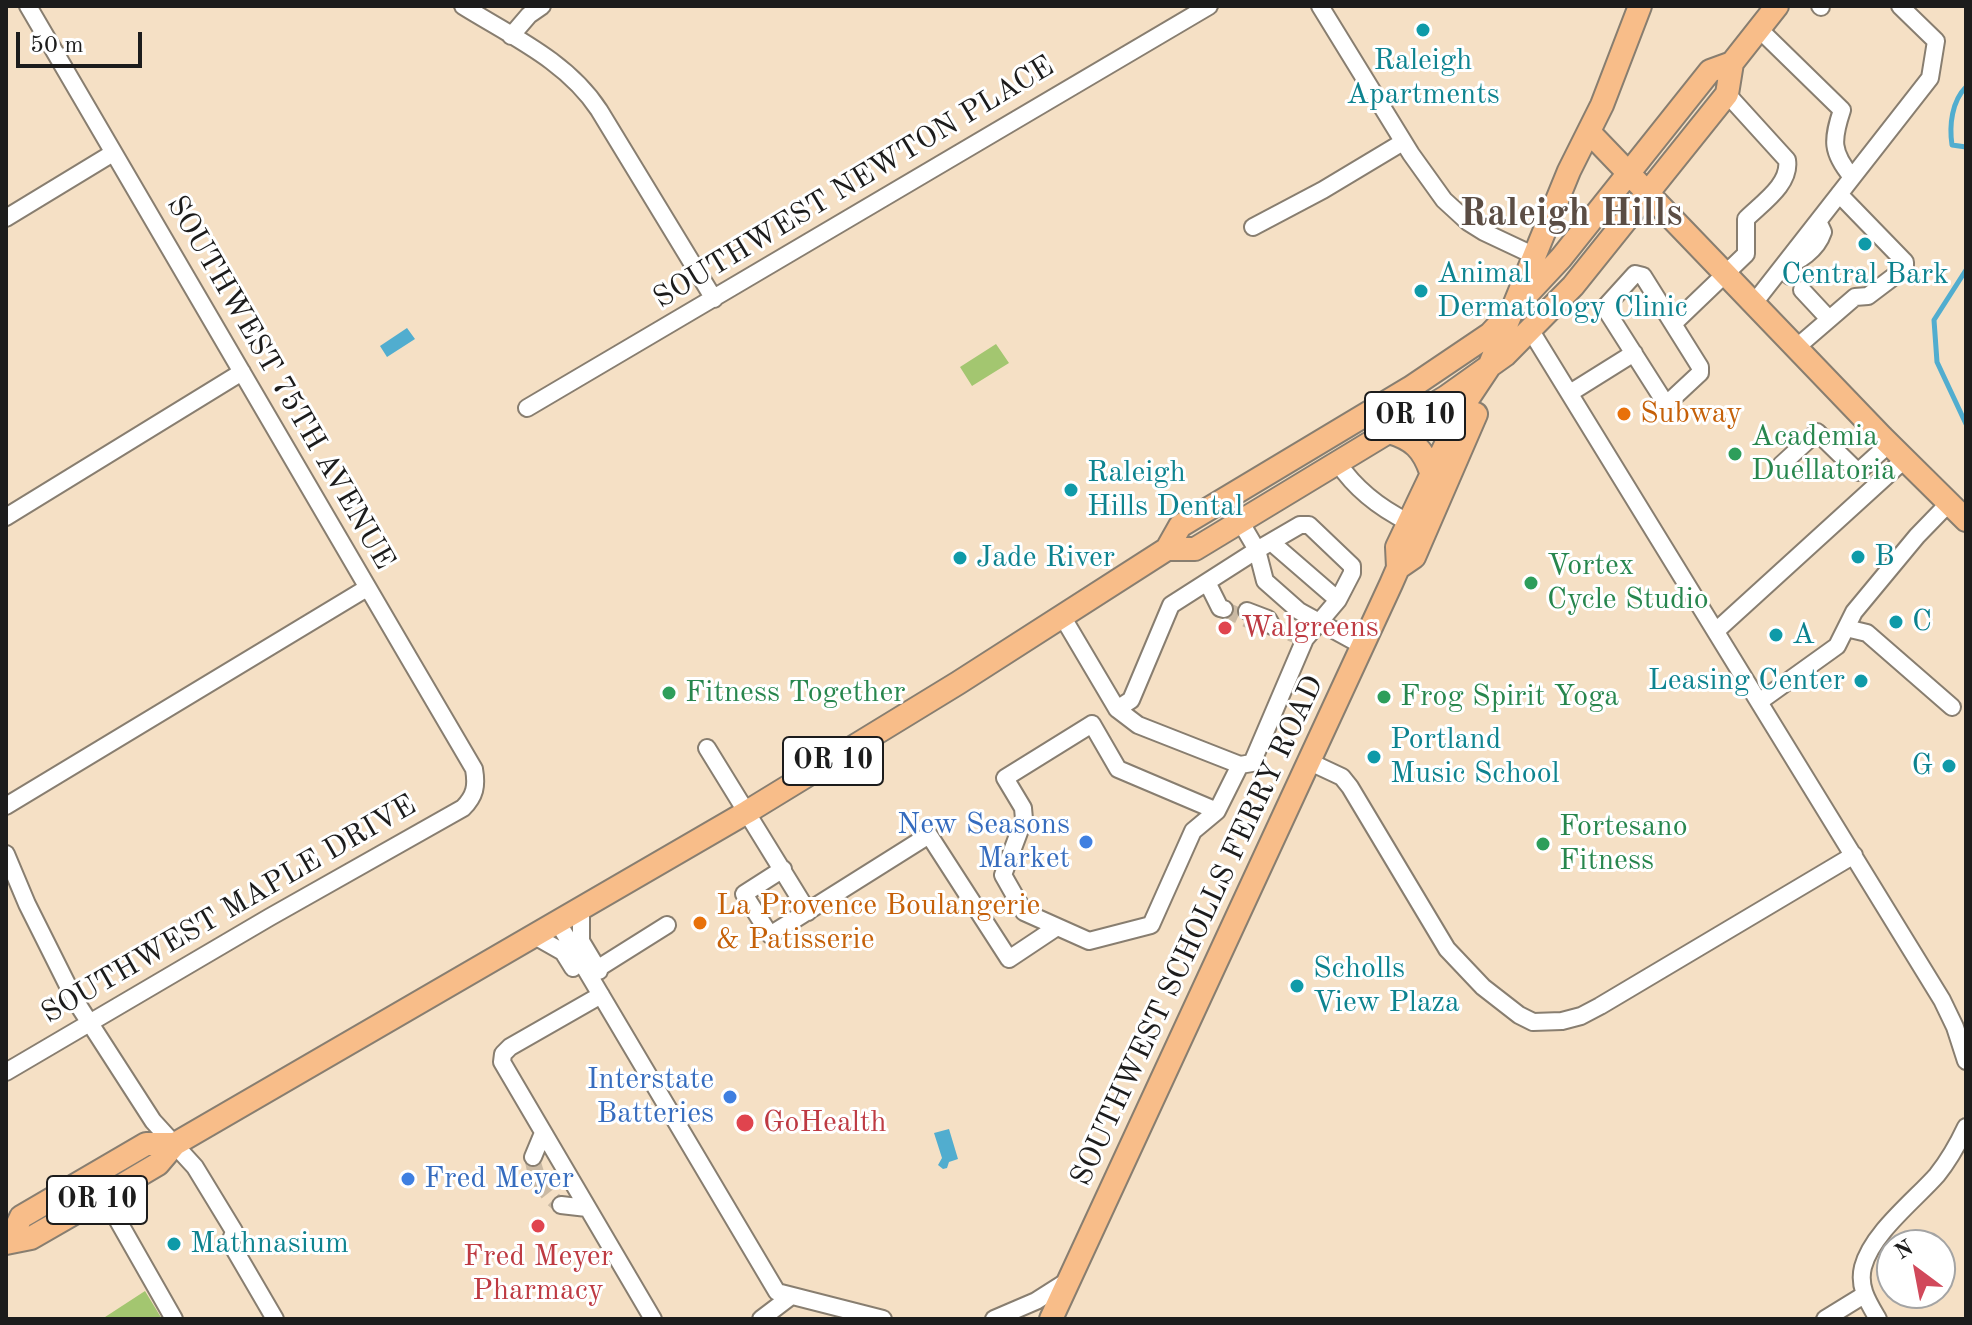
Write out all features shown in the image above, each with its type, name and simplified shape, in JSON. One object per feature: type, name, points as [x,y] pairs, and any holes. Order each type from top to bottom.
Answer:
[{"type":"main road","name":"SOUTHWEST SCHOLLS FERRY ROAD","points":[[1051,1319],[1398,568],[1397,547],[1431,472],[1467,400],[1489,367],[1569,171],[1626,47],[1640,6]]},
{"type":"main road","name":"OR 10","points":[[1167,549],[1195,549],[1389,432],[1489,367],[1531,331],[1573,286],[1727,94],[1732,63],[1777,6]]},
{"type":"main road","name":"OR 10","points":[[8,1242],[31,1238],[104,1196],[158,1164],[175,1144],[747,812],[1167,549],[1180,526],[1443,368],[1490,334],[1512,313],[1561,258],[1710,71],[1732,63]]},
{"type":"main road","points":[[1589,132],[1966,520]]},
{"type":"main road","name":"SOUTHWEST SCHOLLS FERRY ROAD","points":[[1398,568],[1414,557],[1444,492],[1488,386],[1489,367]]},
{"type":"main road","points":[[1389,432],[1418,446],[1431,472]]},
{"type":"main road","name":"OR 10","points":[[8,1242],[21,1217],[146,1144],[175,1144]]},
{"type":"street","name":"SOUTHWEST 75TH AVENUE","points":[[28,6],[474,769],[474,791]]},
{"type":"street","points":[[463,6],[552,61],[592,99],[714,299]]},
{"type":"street","points":[[511,36],[529,15],[542,6]]},
{"type":"street","name":"SOUTHWEST NEWTON PLACE","points":[[527,408],[1209,6]]},
{"type":"street","points":[[1320,6],[1430,182],[1456,212],[1484,232],[1535,256]]},
{"type":"street","points":[[1754,303],[1786,272],[1818,221],[1930,78],[1936,41],[1900,6]]},
{"type":"street","points":[[1759,29],[1842,110],[1833,136],[1839,161],[1852,177]]},
{"type":"street","points":[[1673,324],[1746,254],[1746,219],[1785,179],[1788,169],[1787,160],[1727,94]]},
{"type":"street","points":[[1253,227],[1403,142]]},
{"type":"street","points":[[6,218],[113,153]]},
{"type":"street","points":[[1797,347],[1855,297],[1868,296],[1905,268],[1905,262],[1839,194]]},
{"type":"street","points":[[1635,274],[1643,276],[1700,367],[1700,373],[1671,400],[1664,401],[1634,353],[1606,306],[1635,274]]},
{"type":"street","points":[[1802,290],[1829,319]]},
{"type":"street","points":[[1531,331],[1942,1000],[1966,1061]]},
{"type":"street","points":[[1570,393],[1634,353]]},
{"type":"street","points":[[6,517],[242,372]]},
{"type":"street","points":[[1781,465],[1817,432],[1858,472],[1897,451]]},
{"type":"street","points":[[1716,631],[1897,451]]},
{"type":"street","points":[[1338,463],[1350,481],[1384,510],[1408,522]]},
{"type":"street","points":[[1759,702],[1837,646],[1854,612],[1917,536],[1949,503]]},
{"type":"street","points":[[1240,521],[1264,546],[1338,600]]},
{"type":"street","points":[[1062,616],[1117,709],[1138,725],[1240,765],[1252,763],[1305,639],[1338,600],[1352,573],[1352,566],[1309,525],[1300,525],[1264,546],[1171,605],[1131,700],[1117,709]]},
{"type":"street","points":[[1264,546],[1265,581],[1299,611],[1363,646]]},
{"type":"street","points":[[1207,582],[1223,604]]},
{"type":"street","points":[[6,806],[367,588]]},
{"type":"street","points":[[1247,611],[1268,619],[1272,626]]},
{"type":"street","points":[[1846,628],[1867,633],[1952,707]]},
{"type":"street","points":[[1217,811],[1118,769],[1092,724],[1005,778],[1023,808],[1024,819],[1003,875],[1024,912],[1089,941],[1151,925],[1193,831],[1217,811],[1240,765]]},
{"type":"street","points":[[707,748],[808,912]]},
{"type":"street","points":[[1310,762],[1342,777],[1350,787],[1455,960],[1506,1006],[1533,1022],[1562,1021],[1581,1016],[1854,855]]},
{"type":"street","name":"SOUTHWEST MAPLE DRIVE","points":[[6,1072],[463,808],[474,791]]},
{"type":"street","points":[[783,869],[744,894],[770,935],[929,835],[1009,959],[1057,927]]},
{"type":"street","points":[[6,854],[43,938],[89,1023],[153,1121],[195,1167],[234,1231],[231,1240],[233,1247],[275,1319]]},
{"type":"street","points":[[581,908],[581,941],[605,981],[601,995],[510,1047],[503,1054],[502,1062],[653,1319]]},
{"type":"street","points":[[557,921],[777,1292],[883,1319]]},
{"type":"street","points":[[597,969],[667,925]]},
{"type":"street","points":[[533,935],[563,952],[587,991],[601,995]]},
{"type":"street","points":[[1878,1319],[1864,1295],[1863,1267],[1868,1255],[1880,1236],[1939,1172],[1966,1127]]},
{"type":"street","points":[[533,1157],[543,1133]]},
{"type":"street","points":[[104,1196],[174,1319]]},
{"type":"street","points":[[561,1205],[587,1208]]},
{"type":"street","points":[[994,1319],[1036,1301],[1070,1279]]},
{"type":"street","points":[[1825,1319],[1864,1295]]},
{"type":"street","points":[[761,1319],[790,1297]]},
{"type":"green space","points":[[996,344],[1009,363],[972,386],[960,367]]},
{"type":"green space","points":[[145,1291],[162,1319],[102,1319]]},
{"type":"water","points":[[407,328],[415,339],[387,357],[380,346]]},
{"type":"water","points":[[949,1129],[958,1159],[949,1162],[943,1169],[938,1165],[942,1158],[934,1133]]},
{"type":"waterway","points":[[1966,87],[1955,106],[1951,129],[1952,145],[1966,147]]},
{"type":"waterway","points":[[1966,270],[1934,320],[1937,362],[1966,424]]},
{"type":"tunnel","points":[[1224,609],[1265,628],[1272,626],[1305,639]]},
{"type":"tunnel","points":[[533,1157],[542,1184],[561,1205]]},
{"type":"place","name":"Raleigh Apartments","points":[[1423,30]]},
{"type":"place","name":"Central Bark","points":[[1865,244]]},
{"type":"place","name":"Animal Dermatology Clinic","points":[[1421,291]]},
{"type":"place","name":"Subway","points":[[1624,414]]},
{"type":"place","name":"Academia Duellatoria","points":[[1735,454]]},
{"type":"place","name":"Raleigh Hills Dental","points":[[1071,490]]},
{"type":"place","name":"B","points":[[1858,557]]},
{"type":"place","name":"Jade River","points":[[960,558]]},
{"type":"place","name":"Vortex Cycle Studio","points":[[1531,583]]},
{"type":"place","name":"C","points":[[1896,622]]},
{"type":"place","name":"Walgreens","points":[[1225,628]]},
{"type":"place","name":"A","points":[[1776,635]]},
{"type":"place","name":"Leasing Center","points":[[1861,681]]},
{"type":"place","name":"Fitness Together","points":[[669,693]]},
{"type":"place","name":"Frog Spirit Yoga","points":[[1384,697]]},
{"type":"place","name":"Portland Music School","points":[[1374,757]]},
{"type":"place","name":"G","points":[[1949,766]]},
{"type":"place","name":"New Seasons Market","points":[[1086,842]]},
{"type":"place","name":"Fortesano Fitness","points":[[1543,844]]},
{"type":"place","name":"La Provence Boulangerie & Patisserie","points":[[700,923]]},
{"type":"place","name":"Scholls View Plaza","points":[[1297,986]]},
{"type":"place","name":"Interstate Batteries","points":[[730,1097]]},
{"type":"place","name":"GoHealth","points":[[745,1123]]},
{"type":"place","name":"Fred Meyer","points":[[408,1179]]},
{"type":"place","name":"Fred Meyer Pharmacy","points":[[538,1226]]},
{"type":"place","name":"Mathnasium","points":[[174,1244]]},
{"type":"district","name":"Raleigh Hills","points":[[1571,215]]}]
